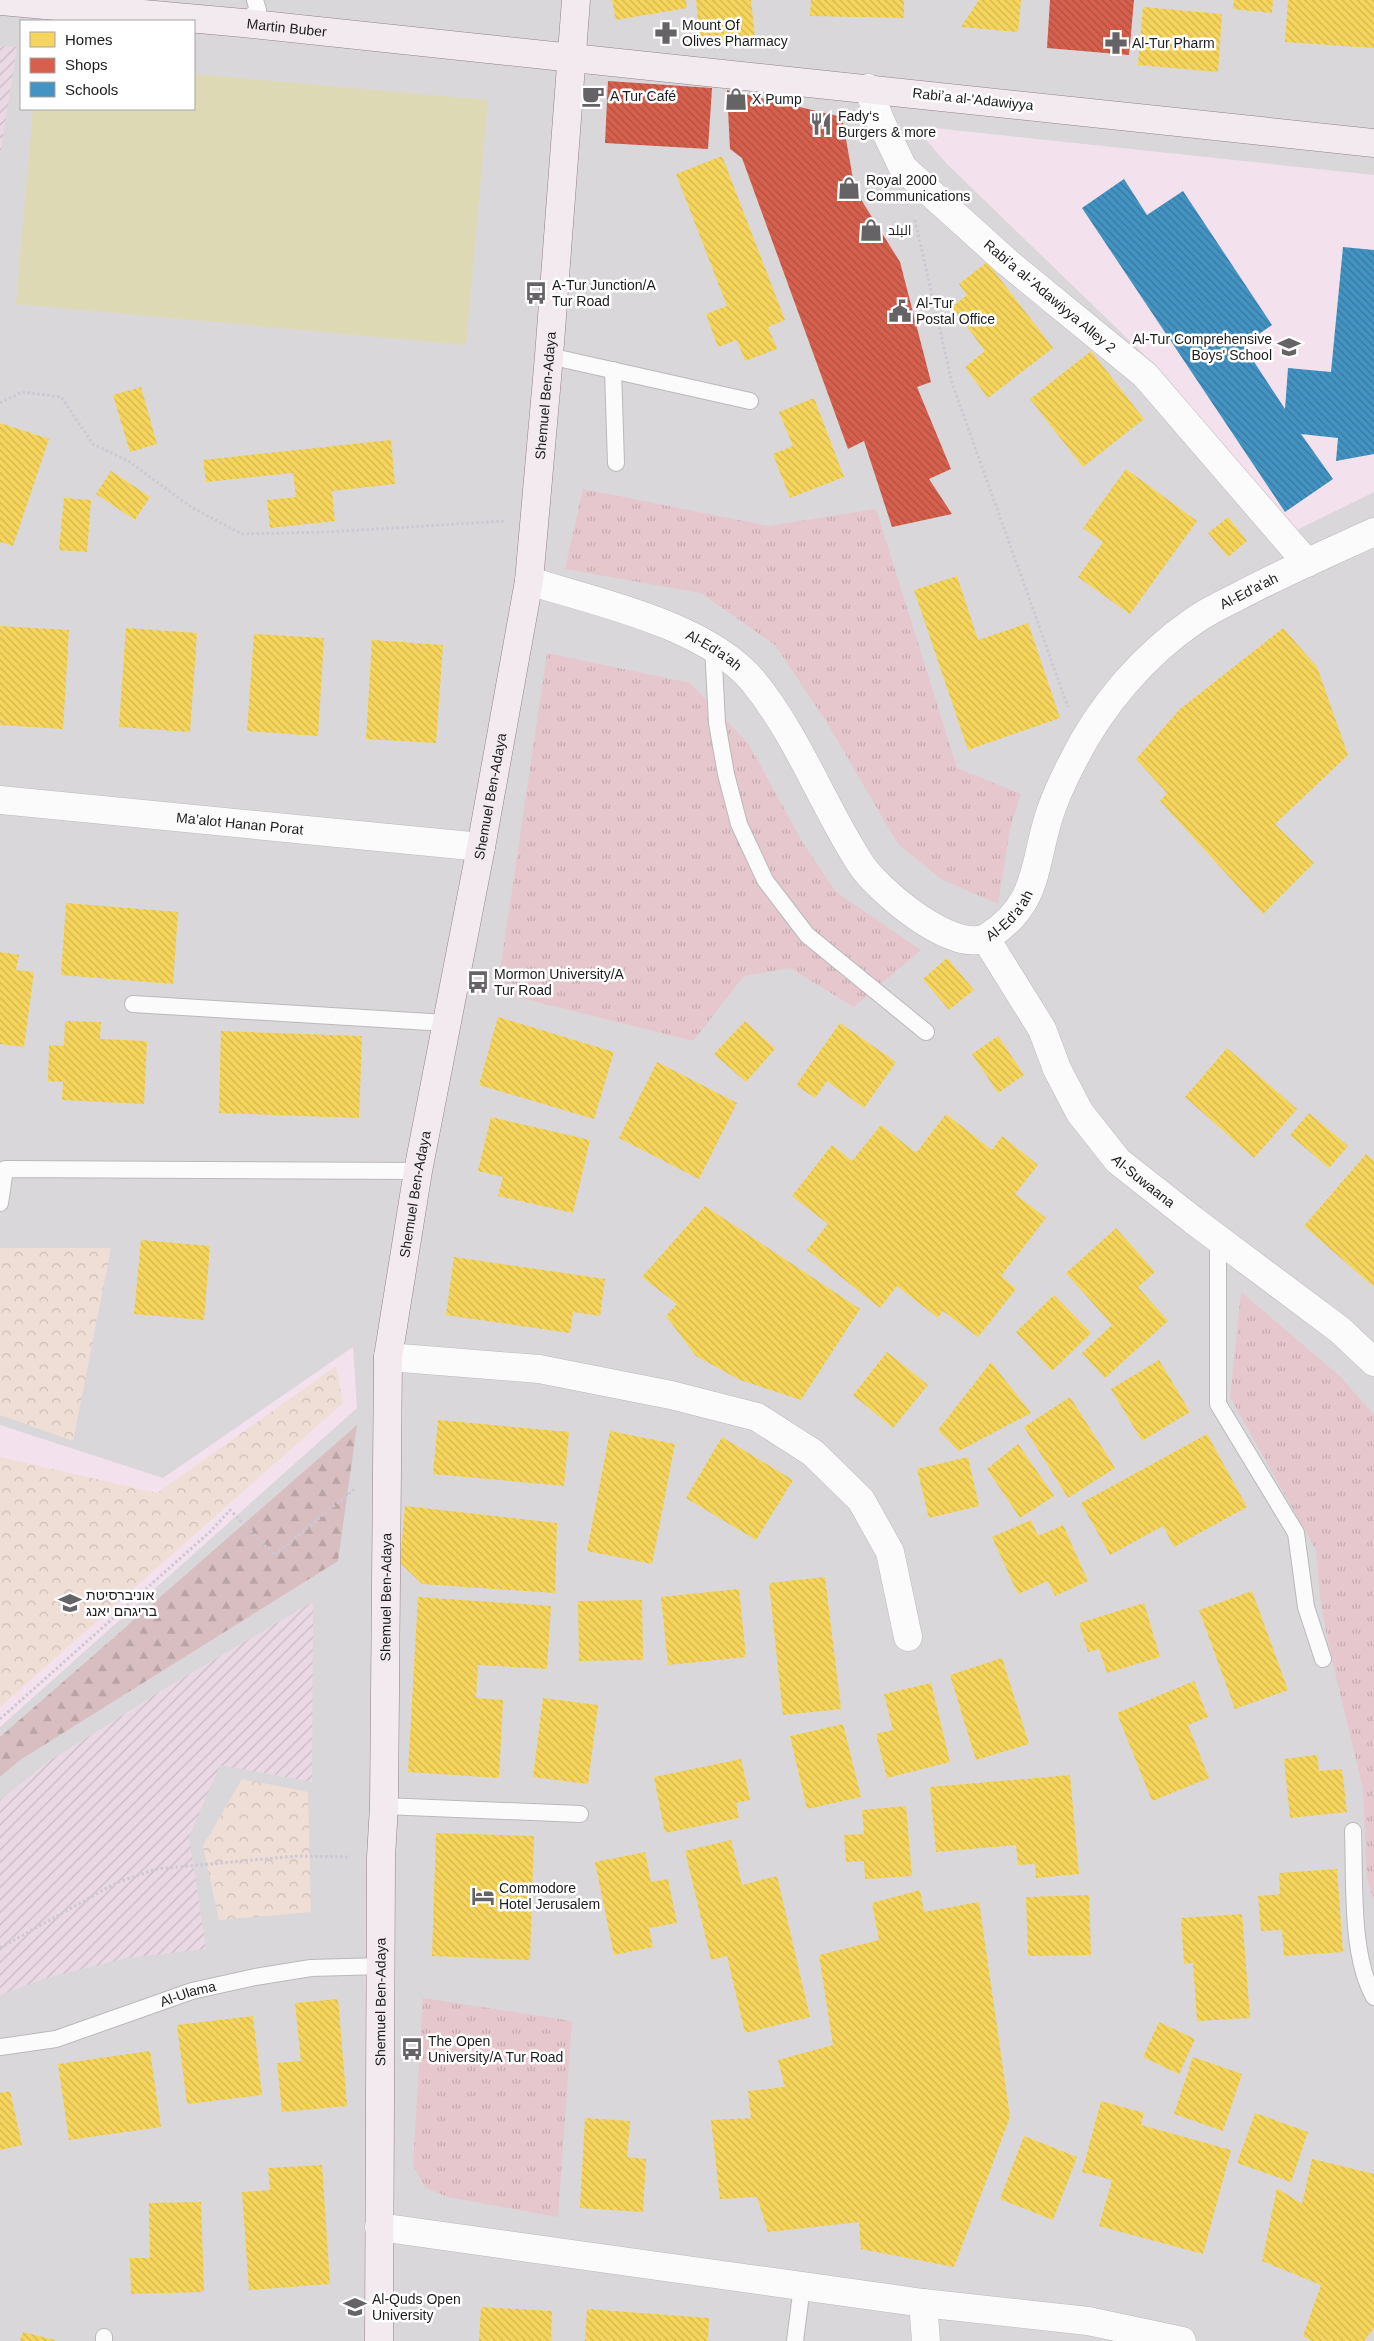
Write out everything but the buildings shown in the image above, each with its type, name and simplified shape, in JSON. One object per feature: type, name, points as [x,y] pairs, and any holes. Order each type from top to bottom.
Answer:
[{"type":"street","name":"Shemuel Ben-Adaya","points":[[379,2341],[381,1857],[384,1806],[388,1357],[418,1171],[481,847],[529,581],[549,356],[576,0]]},
{"type":"street","name":"Martin Buber","points":[[0,1],[249,11],[572,59]]},
{"type":"street","name":"Rabiʼa al-'Adawiyya","points":[[572,59],[868,88],[1374,143]]},
{"type":"street","name":"Rabiʼa al-'Adawiyya Alley 2","points":[[868,88],[880,120],[903,168],[1007,262],[1145,375],[1307,563]]},
{"type":"street","name":"Al-Ed'a'ah","points":[[529,581],[622,609],[713,646],[752,679],[793,740],[838,828],[867,874],[906,909],[943,934],[962,940],[986,939],[1019,911],[1035,877],[1050,815],[1073,761],[1095,722],[1130,678],[1166,641],[1197,618],[1374,532]]},
{"type":"street","name":"Ma’alot Hanan Porat","points":[[0,800],[481,847]]},
{"type":"street","name":"Al-Suwaana","points":[[986,939],[1042,1029],[1057,1069],[1080,1112],[1118,1161],[1340,1330],[1374,1362]]},
{"type":"street","points":[[388,1357],[539,1368],[671,1395],[757,1418],[813,1453],[861,1500],[890,1552],[908,1637]]},
{"type":"street","points":[[379,2227],[923,2303],[1088,2321],[1182,2341]]},
{"type":"street","points":[[923,2303],[926,2341]]},
{"type":"lane","points":[[549,356],[750,401]]},
{"type":"lane","points":[[614,370],[616,463]]},
{"type":"lane","points":[[713,646],[717,723],[726,774],[740,824],[765,880],[807,935],[926,1032]]},
{"type":"lane","points":[[133,1004],[446,1023]]},
{"type":"lane","points":[[0,1203],[5,1169],[418,1171]]},
{"type":"lane","points":[[1218,1239],[1218,1404],[1296,1533],[1306,1606],[1323,1659]]},
{"type":"lane","points":[[384,1806],[580,1814]]},
{"type":"lane","points":[[1354,1831],[1358,1941],[1365,1982],[1374,1997]]},
{"type":"lane","name":"Al-Ulama","points":[[0,2047],[56,2038],[192,1991],[237,1981],[310,1968],[382,1966]]},
{"type":"lane","points":[[796,2341],[802,2286]]},
{"type":"path","points":[[914,215],[952,383],[1068,708]]},
{"type":"path","points":[[0,403],[22,392],[62,397],[93,444],[130,462],[191,507],[242,534],[327,532],[535,519]]},
{"type":"path","points":[[0,1719],[212,1530],[230,1510],[274,1555],[387,1462]]},
{"type":"path","points":[[0,1948],[116,1883],[156,1869],[297,1856],[381,1857]]},
{"type":"shaded area","points":[[0,0],[1374,0],[1374,2341],[0,2341]]},
{"type":"shaded area","points":[[0,46],[17,47],[0,155]]},
{"type":"shaded area","points":[[195,74],[488,100],[466,345],[16,304],[33,110],[195,110]]},
{"type":"shaded area","points":[[925,127],[1374,175],[1374,492],[1291,533],[1161,371],[947,164],[927,141]]},
{"type":"shaded area","name":"אוניברסיטת בריגהם יאנג","points":[[353,1347],[357,1408],[0,1727],[0,1425],[163,1478]]},
{"type":"shaded area","points":[[313,1602],[312,1782],[220,1765],[189,1837],[206,1949],[127,1958],[46,1978],[0,1995],[0,1800],[48,1762],[169,1686]]},
{"type":"green space","points":[[583,489],[769,526],[876,509],[957,768],[1021,794],[1010,829],[998,904],[941,879],[898,844],[826,721],[775,645],[701,593],[565,569]]},
{"type":"green space","points":[[547,653],[690,683],[748,743],[803,843],[836,892],[921,950],[854,1007],[790,968],[744,976],[693,1041],[497,992]]},
{"type":"green space","points":[[0,1248],[111,1248],[73,1441],[0,1415]]},
{"type":"green space","points":[[1241,1292],[1341,1377],[1374,1415],[1374,1901],[1367,1879],[1363,1789],[1329,1647],[1320,1597],[1316,1550],[1230,1397]]},
{"type":"green space","name":"אוניברסיטת בריגהם יאנג","points":[[336,1366],[343,1403],[0,1707],[0,1457],[157,1493]]},
{"type":"green space","points":[[357,1425],[338,1561],[20,1760],[0,1777],[0,1737]]},
{"type":"green space","points":[[242,1779],[308,1792],[311,1912],[219,1920],[203,1846]]},
{"type":"green space","points":[[423,1998],[572,2021],[558,2217],[448,2197],[426,2188],[413,2165]]},
{"type":"place","name":"Mount Of Olives Pharmacy","points":[[666,33]]},
{"type":"place","name":"Al-Tur Pharm","points":[[1116,43]]},
{"type":"place","name":"A Tur Café","points":[[593,96]]},
{"type":"place","name":"X Pump","points":[[736,99]]},
{"type":"place","name":"Fady‘s Burgers & more","points":[[821,124]]},
{"type":"place","name":"Royal 2000 Communications","points":[[849,188]]},
{"type":"place","name":"البلد","points":[[871,230]]},
{"type":"place","name":"A-Tur Junction/A Tur Road","points":[[536,293]]},
{"type":"place","name":"Al-Tur Postal Office","points":[[900,311]]},
{"type":"place","name":"Al-Tur Comprehensive Boys' School","points":[[1289,347]]},
{"type":"place","name":"Mormon University/A Tur Road","points":[[478,982]]},
{"type":"place","name":"אוניברסיטת בריגהם יאנג","points":[[70,1603]]},
{"type":"place","name":"Commodore Hotel Jerusalem","points":[[483,1896]]},
{"type":"place","name":"The Open University/A Tur Road","points":[[412,2049]]},
{"type":"place","name":"Al-Quds Open University","points":[[355,2307]]}]
